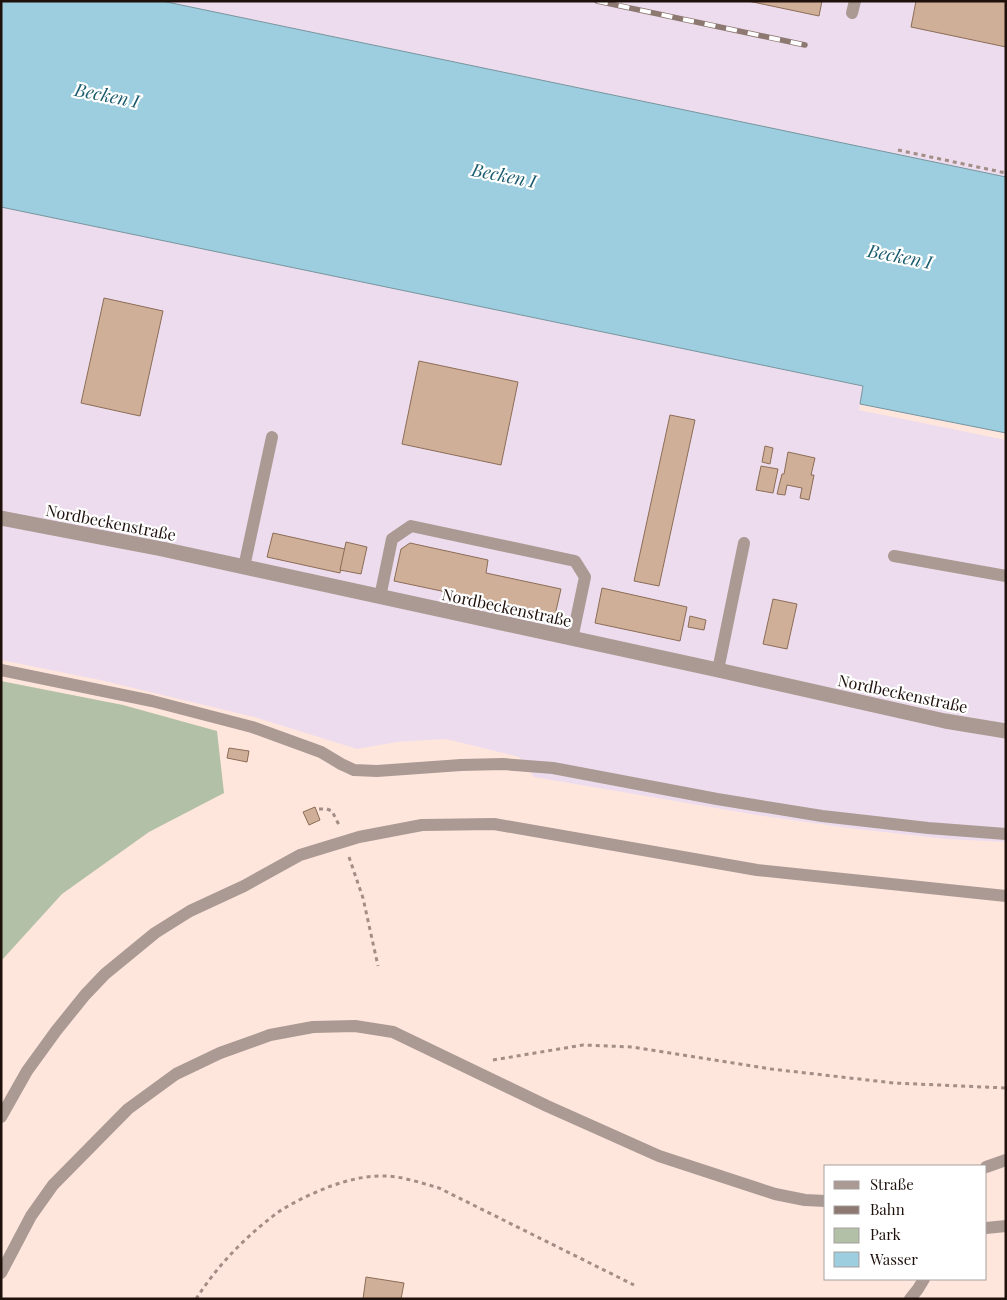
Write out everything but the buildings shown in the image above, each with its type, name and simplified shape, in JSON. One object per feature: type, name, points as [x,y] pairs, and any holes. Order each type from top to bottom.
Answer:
[{"type":"street","name":"Nordbeckenstraße","points":[[1,518],[162,549],[945,721],[1006,731]]},
{"type":"lane","points":[[244,567],[272,437]]},
{"type":"lane","points":[[380,597],[392,539],[411,526],[575,561],[585,577],[572,639]]},
{"type":"lane","points":[[718,670],[744,543]]},
{"type":"lane","points":[[894,556],[1006,576]]},
{"type":"lane","points":[[1,670],[152,701],[252,727],[321,752],[354,770],[377,771],[494,764],[553,768],[718,799],[822,816],[928,828],[1006,834]]},
{"type":"lane","points":[[1,1117],[27,1071],[56,1030],[105,974],[155,933],[190,912],[244,886],[300,855],[359,837],[422,826],[494,824],[757,870],[1006,896]]},
{"type":"lane","points":[[1,1273],[30,1216],[53,1185],[128,1109],[176,1074],[220,1053],[270,1035],[313,1027],[355,1026],[393,1032],[547,1106],[659,1156],[775,1194],[805,1200],[824,1201]]},
{"type":"lane","points":[[987,1166],[1006,1160]]},
{"type":"lane","points":[[987,1228],[1006,1226]]},
{"type":"lane","points":[[910,1299],[923,1280]]},
{"type":"path","points":[[898,150],[1006,173]]},
{"type":"path","points":[[319,808],[332,811],[338,822],[363,898],[378,966]]},
{"type":"path","points":[[462,1065],[583,1045],[641,1049],[771,1070],[894,1084],[1006,1088]]},
{"type":"path","points":[[196,1299],[210,1277],[242,1243],[278,1213],[312,1193],[353,1179],[384,1176],[415,1181],[439,1188],[563,1248],[634,1285]]},
{"type":"shaded area","points":[[162,1],[1006,1],[1006,177],[795,134]]},
{"type":"shaded area","points":[[1,207],[863,386],[859,410],[1006,440],[1006,842],[946,839],[848,828],[757,815],[534,777],[519,757],[446,739],[397,742],[357,749],[254,717],[100,680],[1,660]]},
{"type":"green space","points":[[1,681],[123,705],[217,731],[224,793],[149,832],[62,894],[1,961]]},
{"type":"water","name":"Becken I","points":[[1,1],[162,1],[1006,177],[1006,433],[860,404],[863,386],[1,207]]},
{"type":"railway","points":[[597,1],[805,45]]}]
